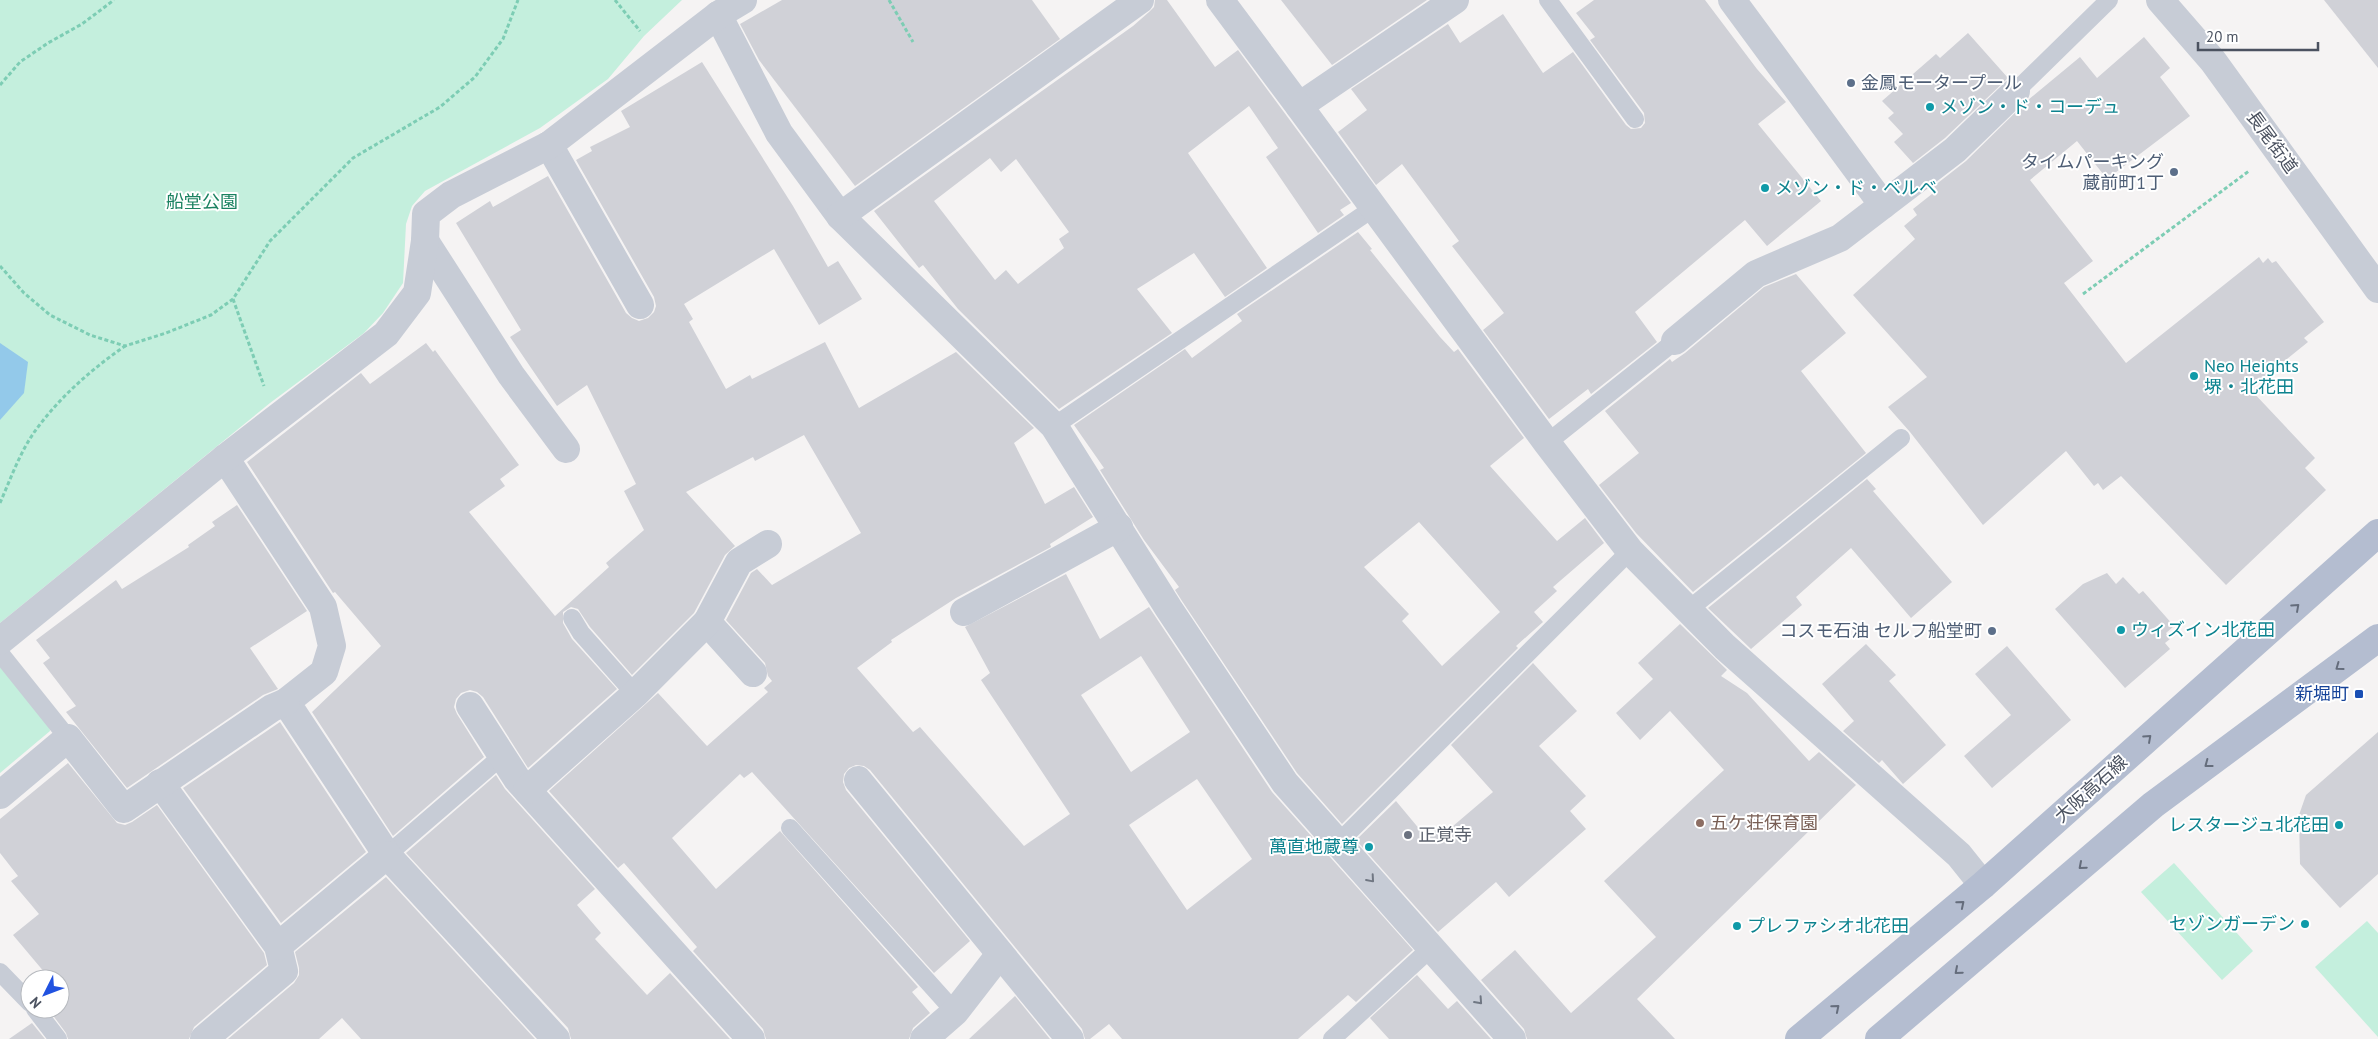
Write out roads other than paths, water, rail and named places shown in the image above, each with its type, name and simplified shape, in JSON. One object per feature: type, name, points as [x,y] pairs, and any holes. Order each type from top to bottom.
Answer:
[{"type":"main road","name":"大阪高石線","points":[[1799,1039],[1983,885],[2378,533]]},
{"type":"main road","points":[[1879,1039],[2144,812],[2378,638]]},
{"type":"street","points":[[0,641],[225,458],[386,334],[417,293],[426,214],[450,195],[550,145],[718,15],[743,0]]},
{"type":"street","points":[[840,216],[1140,0]]},
{"type":"street","points":[[1220,0],[1547,443],[1630,551],[1725,646],[1959,855],[1983,885]]},
{"type":"street","points":[[1300,106],[1455,0]]},
{"type":"street","points":[[1732,0],[1883,205]]},
{"type":"street","name":"長尾街道","points":[[2160,0],[2213,61],[2378,289]]},
{"type":"street","points":[[718,15],[779,132],[840,216],[1054,426],[1169,609],[1285,783],[1512,1039]]},
{"type":"street","points":[[1676,341],[1756,274],[1840,238],[1955,150],[2016,91]]},
{"type":"street","points":[[550,145],[640,305]]},
{"type":"street","points":[[424,241],[511,375],[566,449]]},
{"type":"street","points":[[0,795],[68,738],[124,809],[272,708],[286,702],[324,672],[332,646],[323,607],[225,458]]},
{"type":"street","points":[[964,612],[1119,527]]},
{"type":"street","points":[[527,790],[635,694],[708,622],[739,562],[768,544]]},
{"type":"street","points":[[708,622],[753,672]]},
{"type":"street","points":[[286,702],[387,855],[556,1039]]},
{"type":"street","points":[[470,706],[502,756],[527,790],[751,1039]]},
{"type":"street","points":[[858,780],[1070,1039]]},
{"type":"street","points":[[160,783],[278,946],[284,971],[204,1039]]},
{"type":"street","points":[[278,946],[387,855]]},
{"type":"street","points":[[924,1039],[955,1012],[1000,954]]},
{"type":"lane","points":[[1548,0],[1635,120]]},
{"type":"lane","points":[[2016,91],[2109,0]]},
{"type":"lane","points":[[1054,426],[1375,208]]},
{"type":"lane","points":[[1547,443],[1676,341]]},
{"type":"lane","points":[[1688,610],[1901,438]]},
{"type":"lane","points":[[1339,842],[1630,551]]},
{"type":"lane","points":[[572,618],[580,633],[635,694]]},
{"type":"lane","points":[[0,653],[68,738]]},
{"type":"lane","points":[[387,855],[502,756]]},
{"type":"lane","points":[[790,828],[955,1012]]},
{"type":"lane","points":[[1332,1039],[1431,948]]},
{"type":"lane","points":[[0,972],[20,993]]},
{"type":"lane","points":[[43,1019],[58,1039]]},
{"type":"water","points":[[0,343],[28,362],[24,393],[0,420]]},
{"type":"place","name":"金鳳モータープール","points":[[1851,83]]},
{"type":"place","name":"メゾン・ド・コーデュ","points":[[1930,107]]},
{"type":"place","name":"タイムパーキング 蔵前町1丁","points":[[2174,172]]},
{"type":"place","name":"メゾン・ド・ベルベ","points":[[1765,188]]},
{"type":"place","name":"Neo Heights 堺・北花田","points":[[2194,376]]},
{"type":"place","name":"ウィズイン北花田","points":[[2121,630]]},
{"type":"place","name":"コスモ石油 セルフ船堂町","points":[[1992,631]]},
{"type":"place","name":"新堀町","points":[[2359,694]]},
{"type":"place","name":"五ケ荘保育園","points":[[1700,823]]},
{"type":"place","name":"レスタージュ北花田","points":[[2339,825]]},
{"type":"place","name":"正覚寺","points":[[1408,835]]},
{"type":"place","name":"萬直地蔵尊","points":[[1369,847]]},
{"type":"place","name":"セゾンガーデン","points":[[2305,924]]},
{"type":"place","name":"プレファシオ北花田","points":[[1737,926]]},
{"type":"park label","name":"船堂公園","points":[[202,202]]}]
